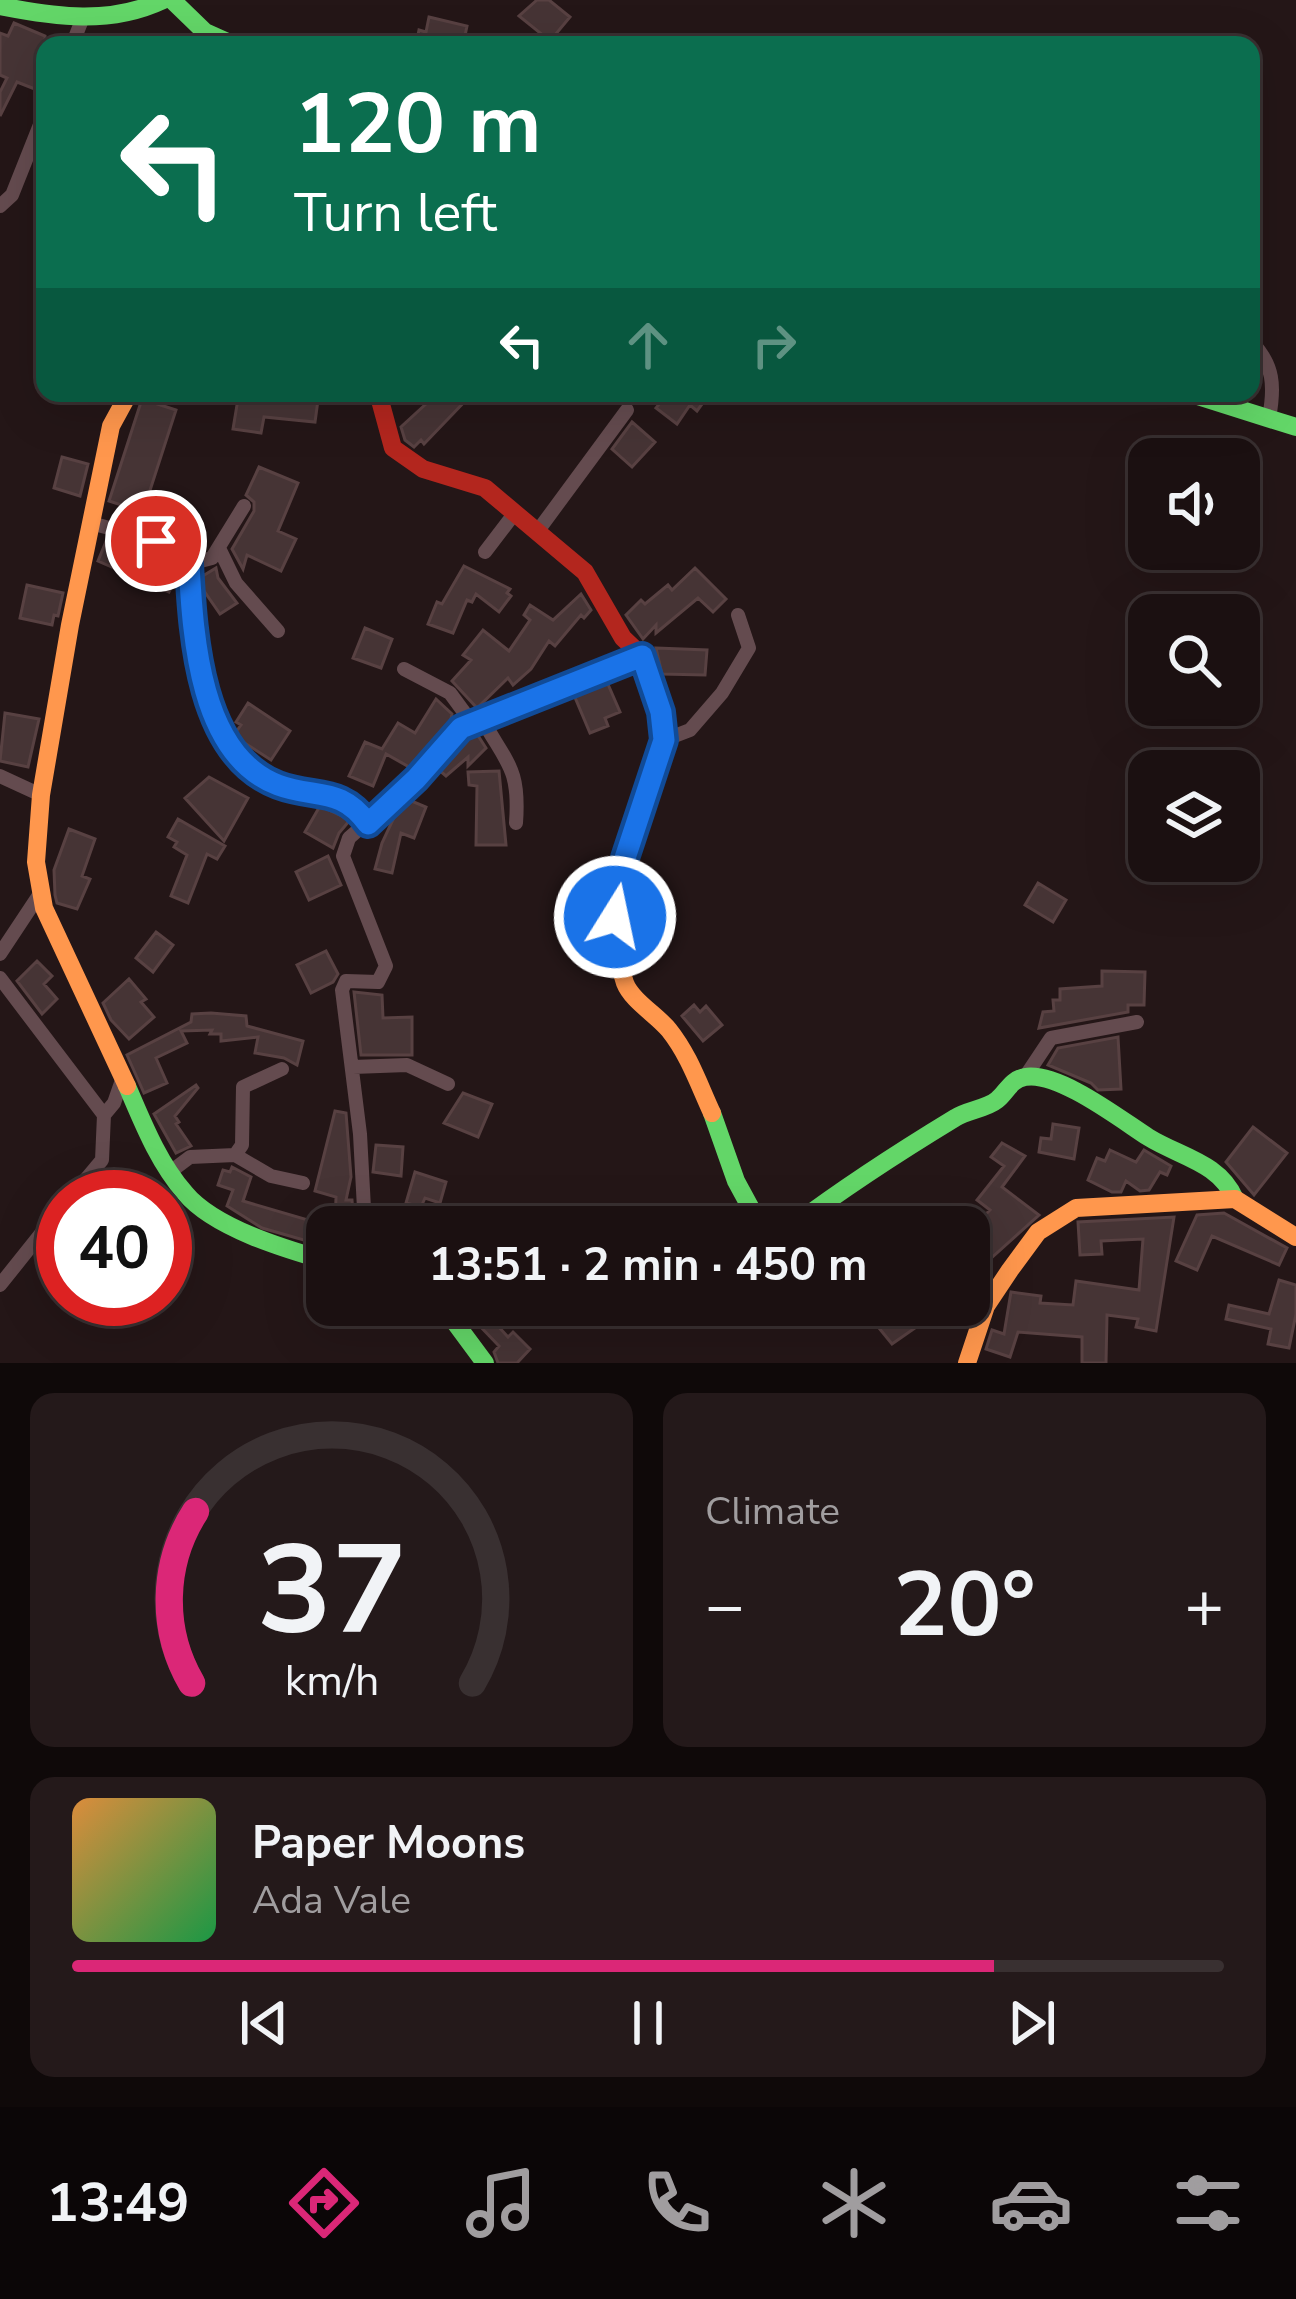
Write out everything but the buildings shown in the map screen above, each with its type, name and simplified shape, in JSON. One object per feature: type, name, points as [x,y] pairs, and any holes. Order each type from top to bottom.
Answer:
[{"type":"street","points":[[4,5],[84,16],[131,14],[167,0],[204,36]]},
{"type":"street","points":[[76,36],[84,16]]},
{"type":"street","points":[[0,206],[12,194],[36,134]]},
{"type":"street","points":[[1260,350],[1270,362],[1274,394],[1269,418]]},
{"type":"street","points":[[124,402],[111,426],[91,523],[41,795],[37,862],[44,908],[74,979],[169,1170]]},
{"type":"street","points":[[381,402],[394,448],[424,469],[484,488],[585,572],[623,638],[642,656],[661,712],[664,740],[617,890],[615,917],[626,986],[686,1055],[736,1181],[755,1216],[793,1226],[965,1111],[996,1101],[1007,1086],[1024,1077],[1051,1038],[1137,1022]]},
{"type":"street","points":[[1217,402],[1296,427]]},
{"type":"street","points":[[537,532],[627,410]]},
{"type":"street","points":[[91,523],[156,541],[189,564],[212,558],[244,506]]},
{"type":"street","points":[[485,552],[514,514]]},
{"type":"street","points":[[219,548],[236,583],[278,631]]},
{"type":"street","points":[[189,564],[196,663],[225,741],[276,784],[328,793],[356,808],[368,824]]},
{"type":"street","points":[[664,740],[690,730],[739,667],[749,648],[738,615]]},
{"type":"street","points":[[362,1206],[342,991],[346,981],[378,982],[386,966],[343,856],[349,838],[416,779],[461,728],[642,656]]},
{"type":"street","points":[[404,669],[450,692],[510,761],[518,789],[516,823]]},
{"type":"street","points":[[0,776],[41,795]]},
{"type":"street","points":[[0,955],[41,892]]},
{"type":"street","points":[[0,978],[104,1114]]},
{"type":"street","points":[[352,1066],[407,1065],[435,1074],[448,1084]]},
{"type":"street","points":[[235,1155],[242,1145],[243,1087],[282,1069]]},
{"type":"street","points":[[1024,1077],[1048,1079],[1071,1089],[1169,1150],[1213,1168],[1227,1180],[1234,1198]]},
{"type":"street","points":[[94,1170],[102,1160],[104,1114],[114,1103],[122,1080]]},
{"type":"street","points":[[173,1170],[190,1157],[235,1155],[271,1176],[303,1183]]},
{"type":"street","points":[[968,1363],[986,1306],[1010,1270],[1038,1232],[1076,1208],[1234,1198],[1296,1237]]},
{"type":"street","points":[[192,1200],[256,1240],[306,1255]]},
{"type":"street","points":[[0,1285],[36,1240]]},
{"type":"street","points":[[458,1326],[485,1363]]},
{"type":"traffic: fast","points":[[0,6],[62,16],[103,16],[163,0]]},
{"type":"traffic: fast","points":[[172,0],[206,36]]},
{"type":"traffic: fast","points":[[205,32],[214,36]]},
{"type":"traffic: fast","points":[[1217,402],[1296,427]]},
{"type":"traffic: fast","points":[[712,1113],[736,1181],[755,1216],[793,1226],[960,1115],[993,1103],[1025,1077],[1054,1081],[1209,1168],[1235,1199]]},
{"type":"traffic: fast","points":[[127,1086],[159,1155],[185,1193],[214,1217],[251,1236],[306,1255]]},
{"type":"traffic: fast","points":[[458,1326],[485,1363]]},
{"type":"traffic: slow","points":[[124,402],[111,426],[70,625],[41,795],[36,862],[44,908],[127,1086]]},
{"type":"traffic: slow","points":[[659,756],[623,868],[616,926],[618,954],[628,990],[676,1040],[712,1113]]},
{"type":"traffic: slow","points":[[967,1363],[986,1306],[1010,1270],[1038,1232],[1076,1208],[1235,1199],[1296,1237]]},
{"type":"traffic: jam","points":[[380,402],[393,448],[423,469],[485,488],[585,572],[623,638],[642,656],[661,712],[664,740],[659,756]]},
{"type":"route","points":[[156,541],[189,564],[196,663],[225,741],[276,784],[328,793],[356,808],[368,824],[461,728],[642,656],[661,712],[664,740],[625,858],[615,917]]}]
